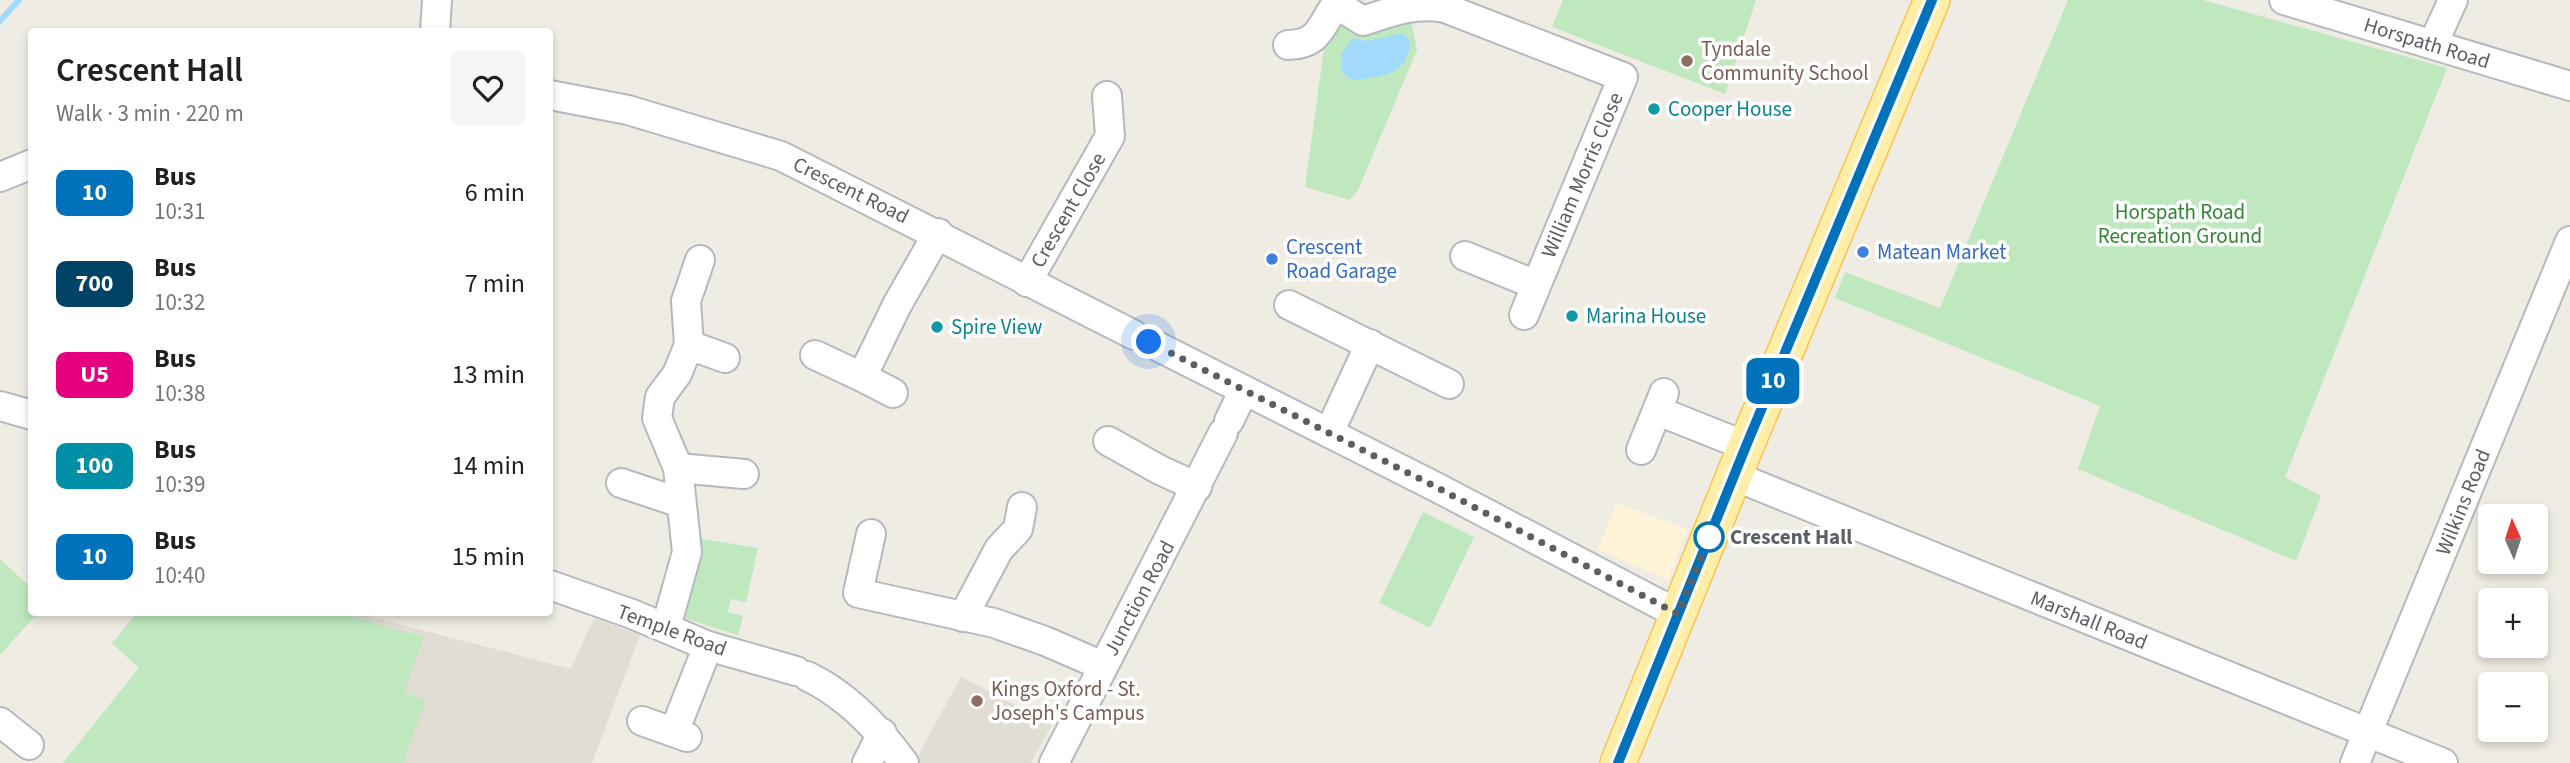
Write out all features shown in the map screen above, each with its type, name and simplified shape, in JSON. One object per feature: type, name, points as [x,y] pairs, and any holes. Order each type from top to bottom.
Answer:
[{"type":"main road","points":[[1618,763],[1740,461],[1932,0]]},
{"type":"street","points":[[435,28],[437,0]]},
{"type":"street","name":"Horspath Road","points":[[2284,0],[2570,86]]},
{"type":"street","points":[[2433,44],[2453,0]]},
{"type":"street","name":"William Morris Close","points":[[1288,45],[1303,45],[1312,41],[1338,2],[1363,22],[1428,4],[1445,8],[1623,77],[1524,315]]},
{"type":"street","name":"Crescent Road","points":[[553,96],[628,110],[781,156],[939,233],[1027,282],[1329,433],[1678,614]]},
{"type":"street","name":"Crescent Close","points":[[1027,282],[1110,136],[1107,96]]},
{"type":"street","points":[[0,177],[28,166]]},
{"type":"street","points":[[862,377],[897,305],[939,233]]},
{"type":"street","name":"Wilkins Road","points":[[2355,763],[2570,241]]},
{"type":"street","name":"William Morris Close","points":[[1465,256],[1536,285]]},
{"type":"street","points":[[666,627],[687,552],[678,468],[657,418],[660,397],[677,374],[689,345],[686,302],[700,260]]},
{"type":"street","points":[[1289,305],[1449,384]]},
{"type":"street","points":[[1329,433],[1370,344]]},
{"type":"street","points":[[689,345],[725,358]]},
{"type":"street","points":[[816,355],[893,393]]},
{"type":"street","name":"Junction Road","points":[[1054,763],[1197,487],[1244,390]]},
{"type":"street","name":"Marshall Road","points":[[1641,450],[1661,402],[1740,461],[2443,763]]},
{"type":"street","points":[[1,408],[28,414]]},
{"type":"street","points":[[1108,441],[1197,487]]},
{"type":"street","points":[[678,468],[744,474]]},
{"type":"street","points":[[621,483],[681,503]]},
{"type":"street","points":[[963,617],[999,549],[1018,529],[1022,507]]},
{"type":"street","points":[[871,534],[858,593],[994,623],[1103,666]]},
{"type":"street","name":"Temple Road","points":[[553,586],[666,627],[708,646],[802,674],[830,687],[882,733],[904,763]]},
{"type":"street","points":[[642,722],[680,735],[708,646]]},
{"type":"street","points":[[0,722],[29,746]]},
{"type":"street","points":[[867,763],[882,733]]},
{"type":"shaded area","points":[[1617,503],[1688,530],[1668,580],[1598,549]]},
{"type":"shaded area","points":[[134,616],[368,616],[571,669],[594,618],[640,635],[592,763],[63,763],[139,668],[112,643]]},
{"type":"shaded area","name":"Kings Oxford - St. Joseph's Campus","points":[[961,677],[1052,725],[1031,763],[914,763]]},
{"type":"green space","name":"Tyndale Community School","points":[[1563,0],[1756,0],[1725,94],[1552,27]]},
{"type":"green space","name":"Horspath Road Recreation Ground","points":[[2068,0],[2203,0],[2447,68],[2285,477],[2321,496],[2296,561],[2078,469],[2100,406],[1835,298],[1845,272],[1940,308]]},
{"type":"green space","points":[[1411,20],[1417,50],[1358,190],[1350,200],[1305,187],[1324,49],[1344,22]]},
{"type":"green space","points":[[1423,512],[1474,537],[1430,628],[1379,603]]},
{"type":"green space","points":[[691,537],[758,548],[746,602],[731,599],[728,612],[743,616],[738,635],[680,617]]},
{"type":"green space","points":[[0,559],[28,585],[28,616],[35,616],[0,655]]},
{"type":"green space","points":[[134,616],[350,616],[424,637],[404,692],[426,700],[403,763],[63,763],[139,668],[112,643]]},
{"type":"water","points":[[1403,33],[1409,40],[1409,49],[1404,63],[1393,72],[1353,80],[1342,72],[1341,54],[1353,38],[1366,41]]},
{"type":"waterway","points":[[0,21],[19,0]]},
{"type":"bus line","name":"10","points":[[1618,763],[1746,446],[1932,0]]},
{"type":"place","name":"Tyndale Community School","points":[[1687,61]]},
{"type":"place","name":"Cooper House","points":[[1654,109]]},
{"type":"place","name":"Matean Market","points":[[1863,252]]},
{"type":"place","name":"Crescent Road Garage","points":[[1272,259]]},
{"type":"place","name":"Marina House","points":[[1572,316]]},
{"type":"place","name":"Spire View","points":[[937,327]]},
{"type":"place","name":"Crescent Hall","points":[[1709,537]]},
{"type":"place","name":"Kings Oxford - St. Joseph's Campus","points":[[977,701]]},
{"type":"route","points":[[1149,342],[1436,487],[1678,614],[1709,537]]}]
